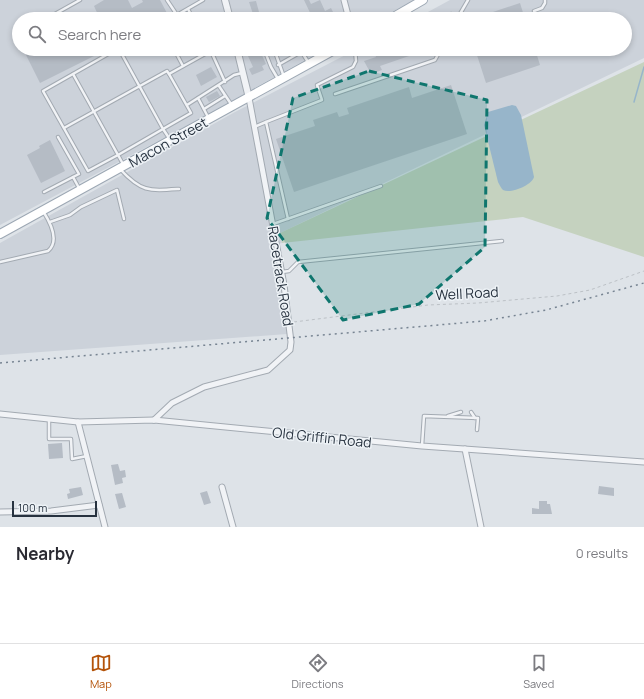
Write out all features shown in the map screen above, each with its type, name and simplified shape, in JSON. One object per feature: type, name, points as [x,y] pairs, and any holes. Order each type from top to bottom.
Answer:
[{"type":"main road","points":[[405,12],[419,1]]},
{"type":"main road","name":"Macon Street","points":[[0,234],[210,120],[324,56]]},
{"type":"street","points":[[225,0],[228,12]]},
{"type":"street","points":[[344,0],[347,12]]},
{"type":"street","name":"Racetrack Road","points":[[154,420],[172,403],[204,387],[268,370],[290,350],[289,322],[281,272],[240,56]]},
{"type":"street","name":"Old Griffin Road","points":[[0,414],[78,422],[154,420],[465,450],[644,462]]},
{"type":"street","points":[[78,422],[105,527]]},
{"type":"street","points":[[465,450],[481,527]]},
{"type":"street","points":[[222,487],[233,527]]},
{"type":"street","points":[[0,512],[51,511],[100,505]]},
{"type":"lane","points":[[59,12],[80,0]]},
{"type":"lane","points":[[167,0],[175,12]]},
{"type":"lane","points":[[182,12],[204,0]]},
{"type":"lane","points":[[461,12],[468,0]]},
{"type":"lane","points":[[534,11],[542,8],[545,0]]},
{"type":"lane","points":[[64,128],[167,71],[191,113],[88,171],[43,91],[105,56]]},
{"type":"lane","points":[[122,56],[170,141]]},
{"type":"lane","points":[[178,56],[183,66]]},
{"type":"lane","points":[[169,74],[200,56]]},
{"type":"lane","points":[[214,56],[225,82]]},
{"type":"lane","points":[[267,56],[271,67],[282,80]]},
{"type":"lane","points":[[276,56],[282,80]]},
{"type":"lane","points":[[278,65],[293,56]]},
{"type":"lane","points":[[304,56],[310,64]]},
{"type":"lane","points":[[254,127],[322,100],[317,85],[353,67],[356,61],[356,56]]},
{"type":"lane","points":[[335,94],[435,60],[437,56]]},
{"type":"lane","points":[[187,105],[198,98],[211,93],[234,75],[243,73]]},
{"type":"lane","points":[[73,74],[118,155],[122,167],[129,178],[143,188],[153,191],[178,189]]},
{"type":"lane","points":[[219,86],[232,107]]},
{"type":"lane","points":[[204,109],[225,96]]},
{"type":"lane","points":[[198,98],[210,120]]},
{"type":"lane","points":[[266,122],[288,219]]},
{"type":"lane","points":[[44,192],[79,174],[58,137]]},
{"type":"lane","points":[[73,177],[80,190]]},
{"type":"lane","points":[[272,224],[381,186]]},
{"type":"lane","points":[[50,222],[70,215],[103,195],[117,190],[124,219]]},
{"type":"lane","points":[[0,262],[48,251],[54,243],[50,222],[42,211]]},
{"type":"lane","points":[[281,272],[289,271],[298,262],[502,241]]},
{"type":"lane","points":[[446,417],[461,412]]},
{"type":"lane","points":[[471,412],[476,418],[477,430]]},
{"type":"lane","points":[[422,446],[424,416],[476,418]]},
{"type":"lane","points":[[49,419],[49,439],[71,439],[72,459],[87,456]]},
{"type":"path","name":"Well Road","points":[[289,322],[428,305],[478,303],[557,296],[590,290],[644,270]]},
{"type":"highlighted area","points":[[369,71],[487,100],[485,247],[419,304],[343,320],[267,218],[293,98]]},
{"type":"shaded area","points":[[0,0],[414,0],[392,12],[12,12],[12,56],[312,56],[175,132],[0,225]]},
{"type":"shaded area","points":[[450,0],[644,0],[644,58],[280,233],[282,243],[272,245],[287,334],[0,355],[0,243],[235,112],[343,56],[632,56],[632,12],[428,12]]},
{"type":"green space","points":[[644,62],[644,257],[523,217],[282,243],[280,233]]},
{"type":"water","points":[[512,105],[516,106],[521,115],[534,177],[525,186],[516,190],[507,191],[503,190],[498,182],[484,125],[488,112]]},
{"type":"building","points":[[104,0],[128,0],[132,8],[143,2],[142,0],[160,0],[166,12],[97,12],[94,6]]},
{"type":"building","points":[[304,0],[309,0],[311,4],[320,0],[325,11],[331,8],[333,12],[310,12]]},
{"type":"building","points":[[256,1],[259,12],[252,12],[249,2]]},
{"type":"building","points":[[520,3],[523,12],[493,12]]},
{"type":"building","points":[[26,56],[94,56],[40,83]]},
{"type":"building","points":[[248,56],[262,56],[266,64],[262,66],[264,70],[252,75],[249,69],[253,67]]},
{"type":"building","points":[[409,56],[380,66],[382,70],[371,74],[364,61],[376,57]]},
{"type":"building","points":[[477,56],[537,56],[540,65],[486,83]]},
{"type":"building","points":[[211,67],[217,77],[201,86],[196,75]]},
{"type":"building","points":[[451,85],[467,134],[294,192],[276,139],[315,126],[313,120],[337,112],[339,117],[349,114],[347,108],[409,87],[412,98]]},
{"type":"building","points":[[217,91],[220,96],[209,102],[206,97]]},
{"type":"building","points":[[50,140],[65,171],[41,183],[27,155],[40,148],[39,146]]},
{"type":"building","points":[[62,443],[63,458],[49,459],[48,444]]},
{"type":"building","points":[[118,464],[120,471],[125,470],[126,477],[122,478],[123,483],[115,485],[111,465]]},
{"type":"building","points":[[599,486],[614,488],[614,496],[598,494]]},
{"type":"building","points":[[81,487],[83,495],[68,499],[67,494],[70,493],[69,489]]},
{"type":"building","points":[[207,491],[211,503],[204,505],[200,493]]},
{"type":"building","points":[[122,493],[126,507],[119,509],[115,494]]},
{"type":"building","points":[[539,501],[547,501],[547,504],[550,504],[552,514],[532,514],[532,508],[539,509]]},
{"type":"waterway","points":[[634,102],[644,67]]},
{"type":"railway","points":[[0,363],[484,321],[546,310],[644,283]]}]
